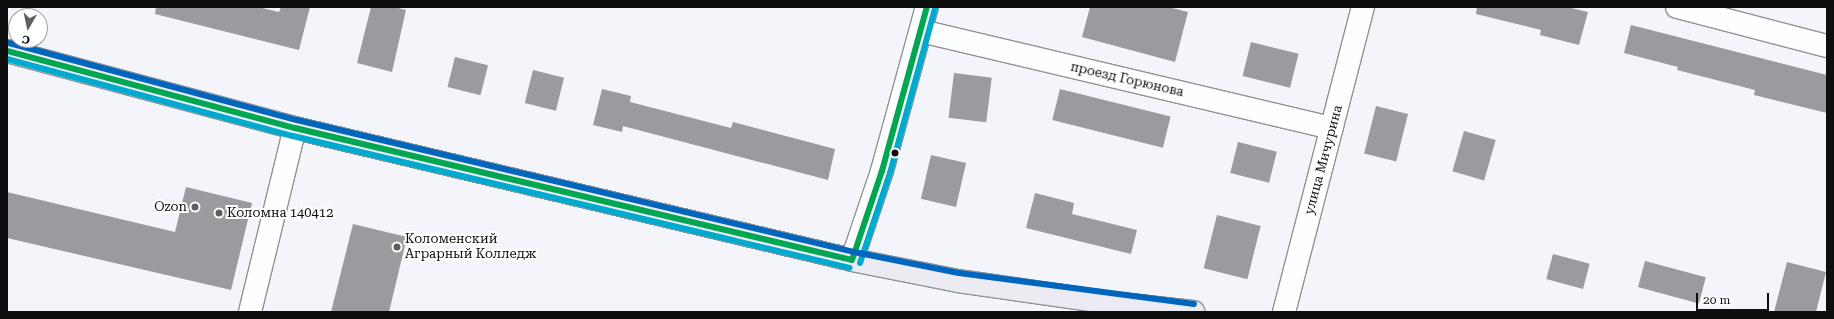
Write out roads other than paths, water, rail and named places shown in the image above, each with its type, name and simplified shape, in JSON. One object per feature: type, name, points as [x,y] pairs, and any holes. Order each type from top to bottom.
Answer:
[{"type":"main road","points":[[7,51],[295,128],[852,260],[958,282],[1103,302],[1193,312]]},
{"type":"street","points":[[852,260],[884,164],[927,7]]},
{"type":"street","name":"улица Мичурина","points":[[1284,312],[1363,7]]},
{"type":"street","points":[[1677,7],[1827,46]]},
{"type":"street","name":"проезд Горюнова","points":[[921,31],[1332,128]]},
{"type":"street","points":[[250,312],[295,128]]},
{"type":"place","name":"Ozon","points":[[195,207]]},
{"type":"place","name":"Коломна 140412","points":[[219,213]]},
{"type":"place","name":"Коломенский Аграрный Колледж","points":[[397,247]]}]
